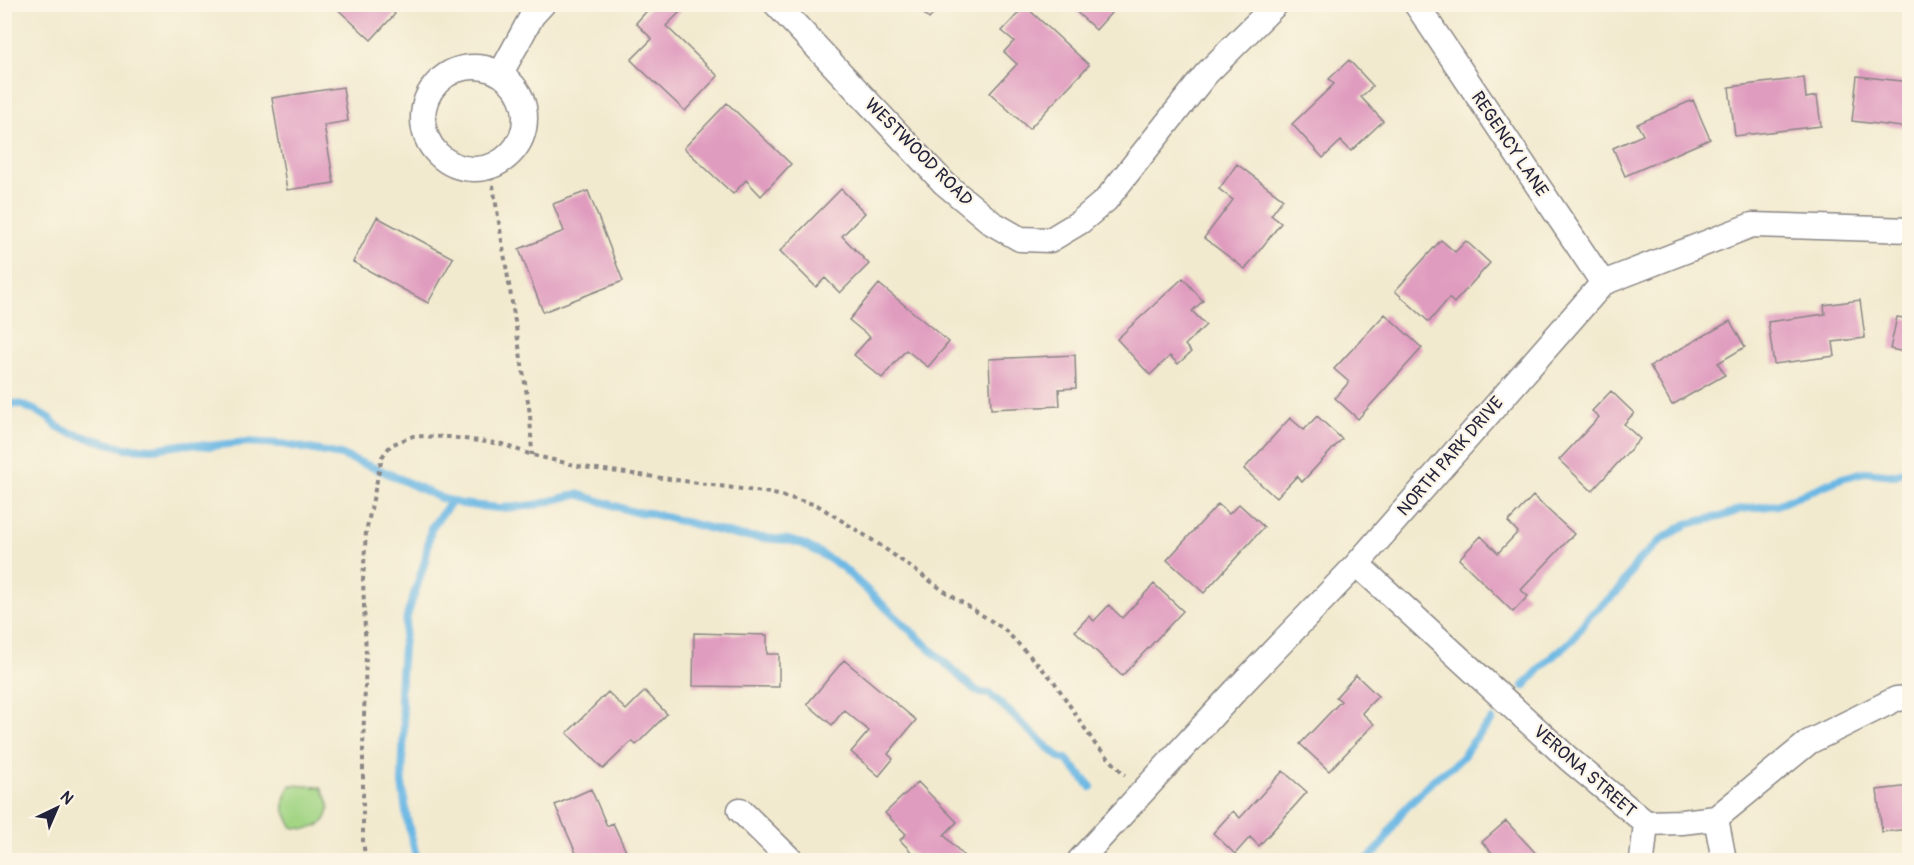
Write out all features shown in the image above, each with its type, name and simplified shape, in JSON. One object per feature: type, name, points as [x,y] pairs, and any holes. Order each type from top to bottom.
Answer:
[{"type":"street","points":[[501,73],[532,16],[543,4]]},
{"type":"street","name":"WESTWOOD ROAD","points":[[776,4],[944,183],[992,223],[1020,239],[1050,240],[1080,222],[1106,200],[1206,74],[1276,4]]},
{"type":"street","name":"REGENCY LANE","points":[[1416,4],[1603,283]]},
{"type":"street","points":[[467,66],[484,67],[501,73],[513,84],[522,98],[526,115],[524,131],[518,146],[507,158],[490,167],[476,169],[459,167],[445,160],[432,148],[424,132],[423,114],[426,97],[436,82],[450,72],[467,66]]},
{"type":"street","name":"NORTH PARK DRIVE","points":[[1080,861],[1236,690],[1356,564],[1603,283],[1752,225],[1910,230]]},
{"type":"street","name":"VERONA STREET","points":[[1356,564],[1570,760],[1646,823],[1716,818]]},
{"type":"street","points":[[1724,861],[1716,818],[1809,742],[1896,699],[1910,699]]},
{"type":"street","points":[[740,810],[790,861]]},
{"type":"street","points":[[1642,861],[1646,823]]},
{"type":"path","points":[[490,167],[531,414],[532,455]]},
{"type":"path","points":[[366,861],[363,842],[366,655],[363,580],[366,532],[382,457],[391,446],[413,436],[449,437],[502,444],[532,455],[583,467],[770,493],[817,505],[1004,629],[1053,680],[1095,744],[1127,777]]},
{"type":"green space","points":[[291,785],[321,787],[329,806],[325,820],[317,827],[305,829],[292,827],[284,806],[285,796]]},
{"type":"building","points":[[332,4],[390,4],[388,7],[395,14],[371,40]]},
{"type":"building","points":[[653,4],[677,4],[682,10],[666,26],[718,76],[685,111],[631,60],[652,39],[636,23]]},
{"type":"building","points":[[914,4],[943,4],[929,19]]},
{"type":"building","points":[[1068,4],[1119,4],[1096,30]]},
{"type":"building","points":[[1025,6],[1089,65],[1029,129],[990,93],[1017,64],[1004,52],[1014,41],[1002,31]]},
{"type":"building","points":[[1349,60],[1373,86],[1361,97],[1383,121],[1351,151],[1341,141],[1323,158],[1292,124],[1334,84],[1329,79]]},
{"type":"building","points":[[1857,76],[1910,82],[1910,128],[1852,121]]},
{"type":"building","points":[[1804,78],[1806,98],[1817,96],[1821,126],[1735,136],[1729,87]]},
{"type":"building","points":[[343,87],[348,121],[324,125],[334,183],[287,190],[272,98]]},
{"type":"building","points":[[1693,100],[1710,139],[1625,176],[1613,148],[1643,135],[1637,124]]},
{"type":"building","points":[[727,103],[791,164],[761,196],[746,180],[733,194],[684,148]]},
{"type":"building","points":[[1237,164],[1283,199],[1271,215],[1281,223],[1245,269],[1204,238],[1233,200],[1219,189]]},
{"type":"building","points":[[841,189],[865,213],[842,236],[869,264],[840,293],[825,278],[816,287],[780,251]]},
{"type":"building","points":[[588,191],[623,281],[543,312],[519,249],[564,231],[553,204]]},
{"type":"building","points":[[377,217],[453,258],[428,303],[353,262]]},
{"type":"building","points":[[1441,240],[1455,252],[1466,241],[1490,263],[1454,303],[1449,298],[1429,322],[1395,291]]},
{"type":"building","points":[[1183,278],[1203,301],[1192,311],[1206,325],[1185,345],[1191,352],[1178,364],[1170,356],[1150,375],[1117,339]]},
{"type":"building","points":[[879,284],[949,342],[928,367],[906,350],[882,378],[854,355],[870,337],[849,320]]},
{"type":"building","points":[[1860,300],[1865,338],[1833,342],[1835,356],[1774,364],[1768,322],[1825,314],[1824,305]]},
{"type":"building","points":[[1385,314],[1422,348],[1358,419],[1335,398],[1349,382],[1334,369]]},
{"type":"building","points":[[1897,317],[1910,319],[1910,353],[1890,349]]},
{"type":"building","points":[[1730,321],[1745,347],[1718,363],[1725,375],[1672,405],[1650,366]]},
{"type":"building","points":[[1075,355],[1076,388],[1059,389],[1060,406],[991,409],[989,359]]},
{"type":"building","points":[[1611,391],[1634,413],[1624,424],[1640,439],[1592,491],[1559,460],[1599,417],[1592,411]]},
{"type":"building","points":[[1317,416],[1342,439],[1302,482],[1297,476],[1276,498],[1244,469],[1290,418],[1304,430]]},
{"type":"building","points":[[1533,496],[1574,534],[1521,590],[1528,596],[1513,612],[1459,559],[1481,536],[1498,553],[1518,532],[1508,522]]},
{"type":"building","points":[[1218,504],[1229,514],[1239,504],[1264,527],[1204,593],[1167,560]]},
{"type":"building","points":[[1154,584],[1183,611],[1122,676],[1075,631],[1089,616],[1094,621],[1109,605],[1122,618]]},
{"type":"building","points":[[694,633],[767,635],[767,654],[779,654],[779,687],[693,686]]},
{"type":"building","points":[[844,660],[916,720],[888,754],[893,759],[879,776],[851,752],[869,731],[844,710],[832,725],[807,704]]},
{"type":"building","points":[[1356,675],[1378,696],[1362,713],[1374,724],[1329,771],[1300,744],[1341,701],[1336,697]]},
{"type":"building","points":[[645,691],[667,714],[636,745],[632,741],[603,769],[567,733],[608,692],[626,710]]},
{"type":"building","points":[[1283,771],[1307,792],[1259,846],[1250,837],[1235,854],[1213,833],[1233,811],[1240,818]]},
{"type":"building","points":[[918,782],[957,822],[944,835],[963,855],[958,860],[919,860],[900,840],[906,834],[885,813]]},
{"type":"building","points":[[1910,786],[1910,829],[1882,832],[1877,790]]},
{"type":"building","points":[[591,789],[607,826],[613,823],[630,860],[579,860],[555,805]]},
{"type":"building","points":[[1506,821],[1542,860],[1486,860],[1493,854],[1482,842]]},
{"type":"waterway","points":[[4,402],[22,405],[36,411],[68,432],[125,448],[153,449],[187,444],[210,446],[246,442],[282,444],[341,455],[441,498],[462,504],[499,508],[517,507],[535,505],[577,494],[634,512],[649,513],[740,536],[788,540],[803,544],[842,567],[971,687],[981,693],[990,694],[1046,746],[1062,759],[1066,759],[1091,787]]},
{"type":"waterway","points":[[1524,686],[1546,662],[1572,640],[1588,617],[1618,591],[1638,561],[1661,540],[1687,524],[1723,516],[1741,509],[1777,505],[1842,478],[1865,472],[1895,475],[1910,469]]},
{"type":"waterway","points":[[417,860],[407,819],[402,783],[404,724],[400,691],[403,647],[407,616],[425,561],[431,528],[452,501]]},
{"type":"waterway","points":[[1367,860],[1381,846],[1401,813],[1434,779],[1464,755],[1492,720]]}]
